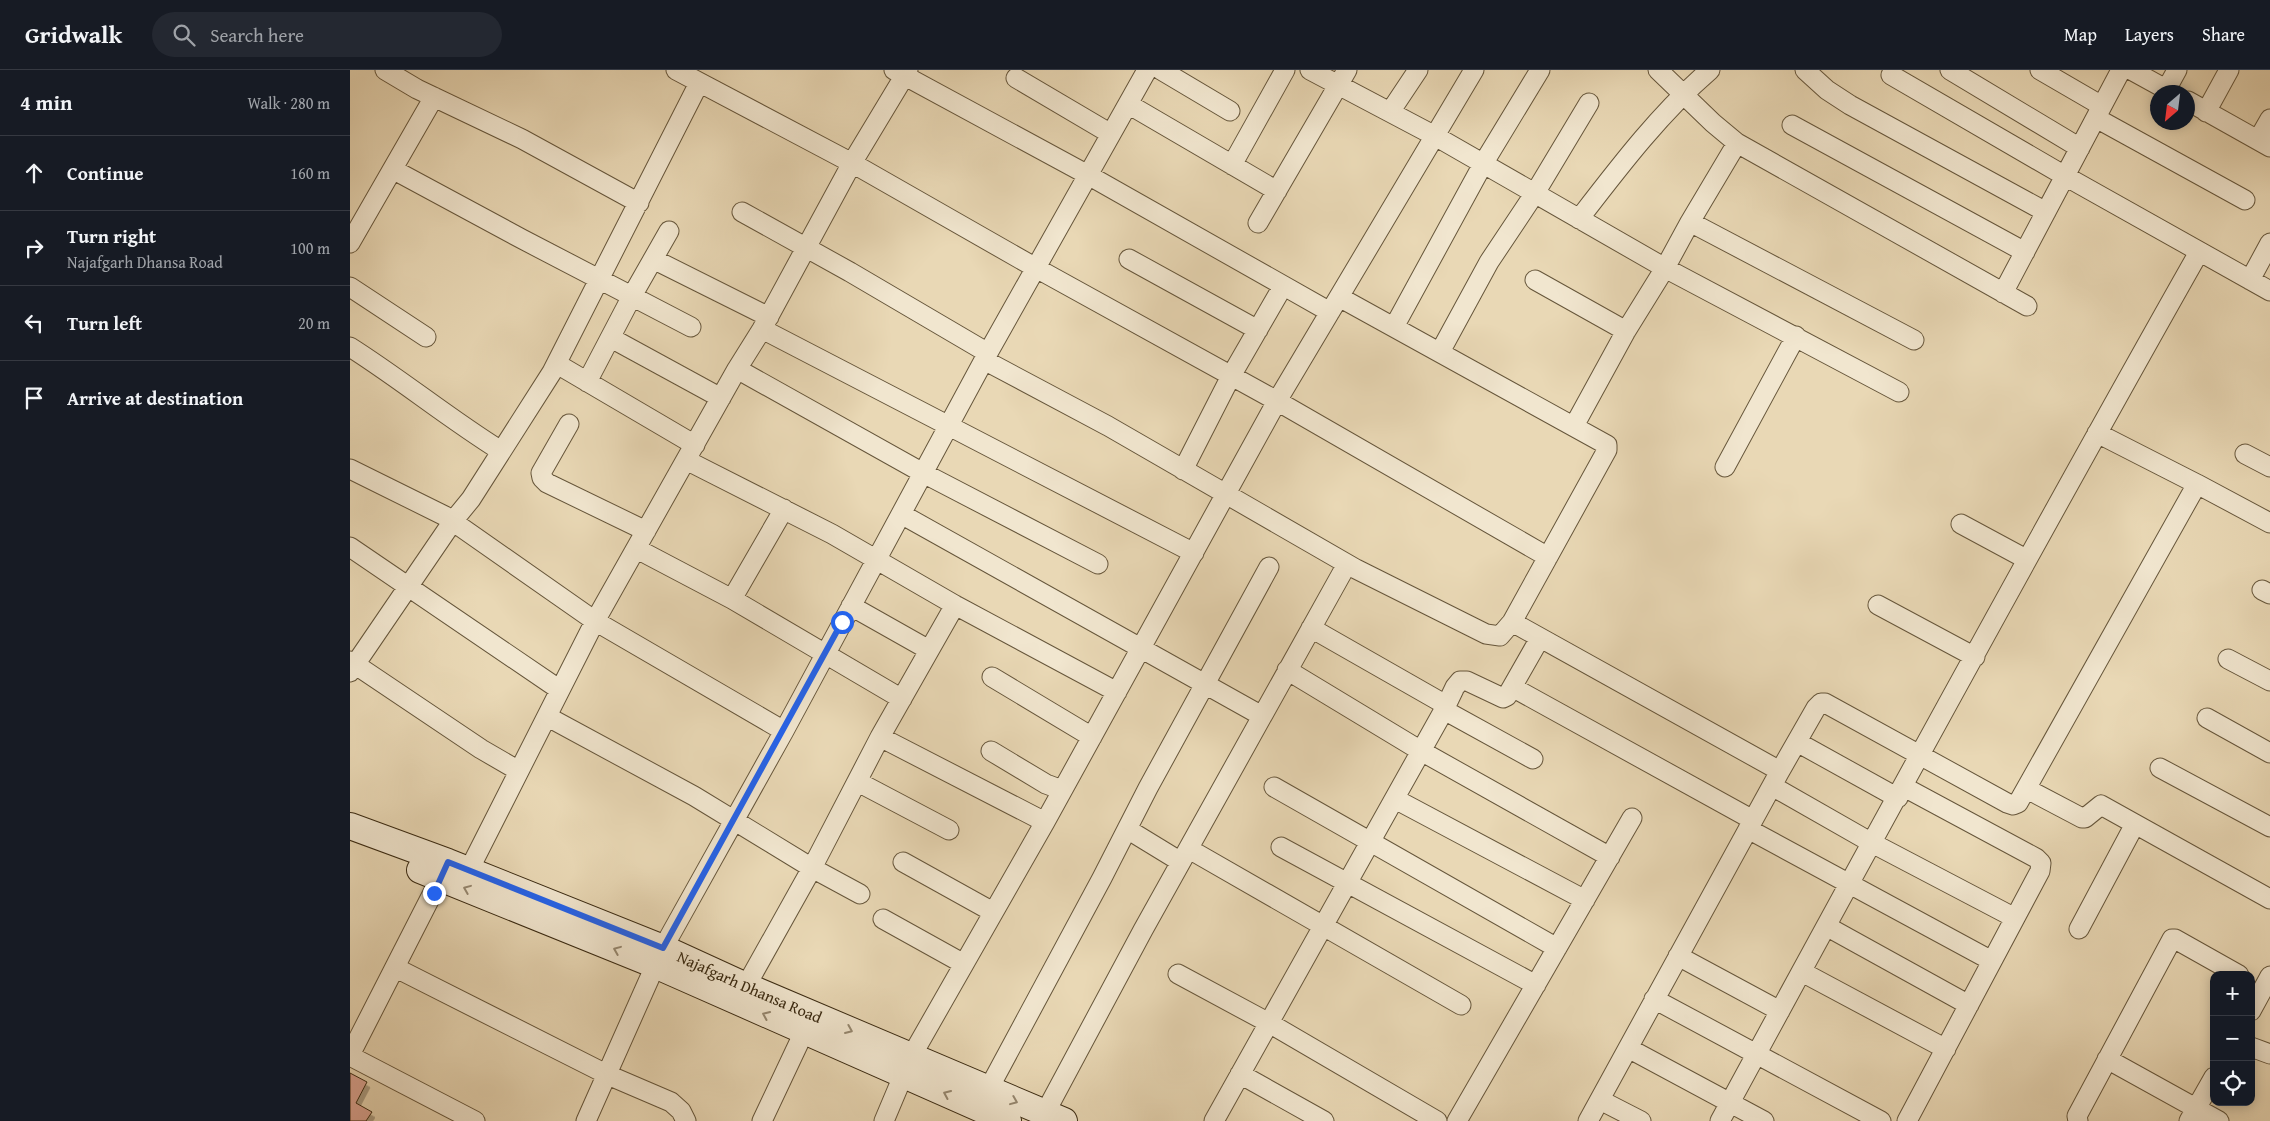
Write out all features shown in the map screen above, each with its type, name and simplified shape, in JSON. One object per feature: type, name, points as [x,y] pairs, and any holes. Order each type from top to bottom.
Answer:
[{"type":"main road","name":"Najafgarh Dhansa Road","points":[[350,826],[659,956],[746,986],[907,1067],[1008,1121]]},
{"type":"main road","name":"Najafgarh Dhansa Road","points":[[350,843],[453,870]]},
{"type":"main road","name":"Najafgarh Dhansa Road","points":[[659,956],[804,1032],[907,1067],[988,1090],[1054,1117]]},
{"type":"street","points":[[385,70],[434,97],[522,139],[638,203]]},
{"type":"street","points":[[676,70],[852,163],[1548,557]]},
{"type":"street","points":[[586,1121],[608,1075],[659,956],[784,731],[986,356],[1147,70]]},
{"type":"street","points":[[1162,70],[1230,111]]},
{"type":"street","points":[[1232,165],[1285,70]]},
{"type":"street","points":[[1310,70],[1343,78],[1390,112],[1665,268],[1899,392]]},
{"type":"street","points":[[1390,112],[1418,70]]},
{"type":"street","points":[[884,1121],[907,1067],[1277,402],[1474,70]]},
{"type":"street","points":[[1394,327],[1484,164],[1540,70]]},
{"type":"street","points":[[1658,70],[1713,123],[1737,143],[2027,306]]},
{"type":"street","points":[[1579,219],[1609,179],[1683,93],[1710,70]]},
{"type":"street","points":[[1805,70],[1828,90],[1850,105],[2046,212]]},
{"type":"street","points":[[1950,70],[2080,148]]},
{"type":"street","points":[[2040,70],[2099,112],[2245,200]]},
{"type":"street","points":[[2003,293],[2121,70]]},
{"type":"street","points":[[2131,70],[2158,85]]},
{"type":"street","points":[[2171,85],[2177,70]]},
{"type":"street","points":[[2206,112],[2230,70]]},
{"type":"street","points":[[475,1121],[350,1055],[396,968],[453,870],[519,771],[595,621],[737,369],[766,323],[805,249],[902,72],[1283,286],[1394,327],[1602,442],[1607,445],[1607,450],[1512,622],[1500,636],[1486,634],[1347,564],[986,356],[850,272],[805,249],[742,212]]},
{"type":"street","points":[[1891,75],[2198,252],[2270,291]]},
{"type":"street","points":[[1016,78],[1111,134]]},
{"type":"street","points":[[1258,224],[1343,78]]},
{"type":"street","points":[[519,771],[352,666],[408,588],[452,521],[471,499],[557,364],[699,83]]},
{"type":"street","points":[[350,243],[394,170],[434,97]]},
{"type":"street","points":[[1440,352],[1489,262],[1535,193],[1589,102]]},
{"type":"street","points":[[1128,104],[1277,192]]},
{"type":"street","points":[[2195,106],[2264,144],[2270,119]]},
{"type":"street","points":[[1792,125],[2025,252]]},
{"type":"street","points":[[1574,426],[1626,331],[1665,268],[1737,143]]},
{"type":"street","points":[[394,170],[691,327]]},
{"type":"street","points":[[1690,222],[1914,340]]},
{"type":"street","points":[[587,382],[669,231]]},
{"type":"street","points":[[2250,280],[2270,243]]},
{"type":"street","points":[[1720,1121],[1975,657],[2026,559],[2198,252]]},
{"type":"street","points":[[654,259],[948,426],[1194,553]]},
{"type":"street","points":[[1129,259],[1258,330]]},
{"type":"street","points":[[1535,280],[1626,331]]},
{"type":"street","points":[[1183,470],[1231,376],[1283,286]]},
{"type":"street","points":[[350,287],[426,338]]},
{"type":"street","points":[[1725,467],[1796,336]]},
{"type":"street","points":[[611,338],[721,398]]},
{"type":"street","points":[[350,347],[394,374],[458,424],[500,451]]},
{"type":"street","points":[[557,364],[691,452],[784,509],[832,534],[875,561],[955,605],[1117,692]]},
{"type":"street","points":[[737,369],[923,473],[1098,564]]},
{"type":"street","points":[[570,424],[541,474],[542,478],[547,483],[646,531]]},
{"type":"street","points":[[2097,433],[2270,523]]},
{"type":"street","points":[[2246,454],[2270,467]]},
{"type":"street","points":[[350,469],[445,516],[595,621],[784,731]]},
{"type":"street","points":[[1588,1121],[1750,824],[1821,702],[2013,805],[2018,803],[2197,484]]},
{"type":"street","points":[[732,600],[784,509]]},
{"type":"street","points":[[901,514],[1262,716]]},
{"type":"street","points":[[1961,524],[2026,559]]},
{"type":"street","points":[[350,548],[560,690]]},
{"type":"street","points":[[637,549],[732,600],[902,700]]},
{"type":"street","points":[[1054,1117],[1185,855],[1347,564]]},
{"type":"street","points":[[988,1090],[1148,788],[1269,567]]},
{"type":"street","points":[[746,986],[812,868],[880,737],[955,605]]},
{"type":"street","points":[[1878,605],[1975,657]]},
{"type":"street","points":[[851,606],[929,650]]},
{"type":"street","points":[[1512,622],[1776,779],[1872,842],[2015,918]]},
{"type":"street","points":[[1311,628],[1533,759]]},
{"type":"street","points":[[1214,1121],[1455,687],[1460,681],[1467,681],[1502,698],[1507,696],[1540,638]]},
{"type":"street","points":[[2228,659],[2270,681]]},
{"type":"street","points":[[1287,670],[1421,751],[1610,857]]},
{"type":"street","points":[[992,677],[1092,737]]},
{"type":"street","points":[[1512,687],[1750,824],[1849,884],[1992,961]]},
{"type":"street","points":[[548,717],[733,820],[812,868],[860,894]]},
{"type":"street","points":[[2206,718],[2270,753]]},
{"type":"street","points":[[880,737],[1045,822]]},
{"type":"street","points":[[1796,742],[2036,858],[2041,863],[2040,871],[1907,1121]]},
{"type":"street","points":[[991,751],[1046,784],[1062,790]]},
{"type":"street","points":[[2160,768],[2270,827]]},
{"type":"street","points":[[858,782],[949,830]]},
{"type":"street","points":[[1274,787],[1371,840],[1557,948]]},
{"type":"street","points":[[2027,788],[2082,818],[2086,818],[2100,805],[2270,899]]},
{"type":"street","points":[[1395,798],[1585,900]]},
{"type":"street","points":[[1457,1121],[1632,818]]},
{"type":"street","points":[[2079,929],[2135,824]]},
{"type":"street","points":[[1127,829],[1185,855],[1322,927],[1461,1005]]},
{"type":"street","points":[[1280,847],[1536,985]]},
{"type":"street","points":[[903,862],[993,912]]},
{"type":"street","points":[[883,919],[964,964]]},
{"type":"street","points":[[1826,926],[1969,1005]]},
{"type":"street","points":[[2078,1121],[2077,1116],[2172,939],[2232,971]]},
{"type":"street","points":[[1678,956],[1780,1011]]},
{"type":"street","points":[[396,968],[608,1075],[671,1102],[681,1111],[686,1121]]},
{"type":"street","points":[[1802,972],[1946,1049]]},
{"type":"street","points":[[1178,974],[1269,1023],[1437,1121]]},
{"type":"street","points":[[2255,1002],[2264,985]]},
{"type":"street","points":[[1654,999],[1881,1121]]},
{"type":"street","points":[[762,1121],[804,1032]]},
{"type":"street","points":[[1628,1048],[1764,1121]]},
{"type":"street","points":[[2255,1048],[2270,1054]]},
{"type":"street","points":[[2108,1059],[2193,1115],[2219,1121]]},
{"type":"street","points":[[1240,1074],[1324,1121]]},
{"type":"street","points":[[2193,1115],[2210,1084]]},
{"type":"street","points":[[1600,1100],[1640,1121]]},
{"type":"building","points":[[350,1073],[367,1082],[356,1103],[372,1112],[366,1121],[350,1121]]},
{"type":"route","points":[[434,893],[448,862],[663,948],[784,731],[842,622]]}]
